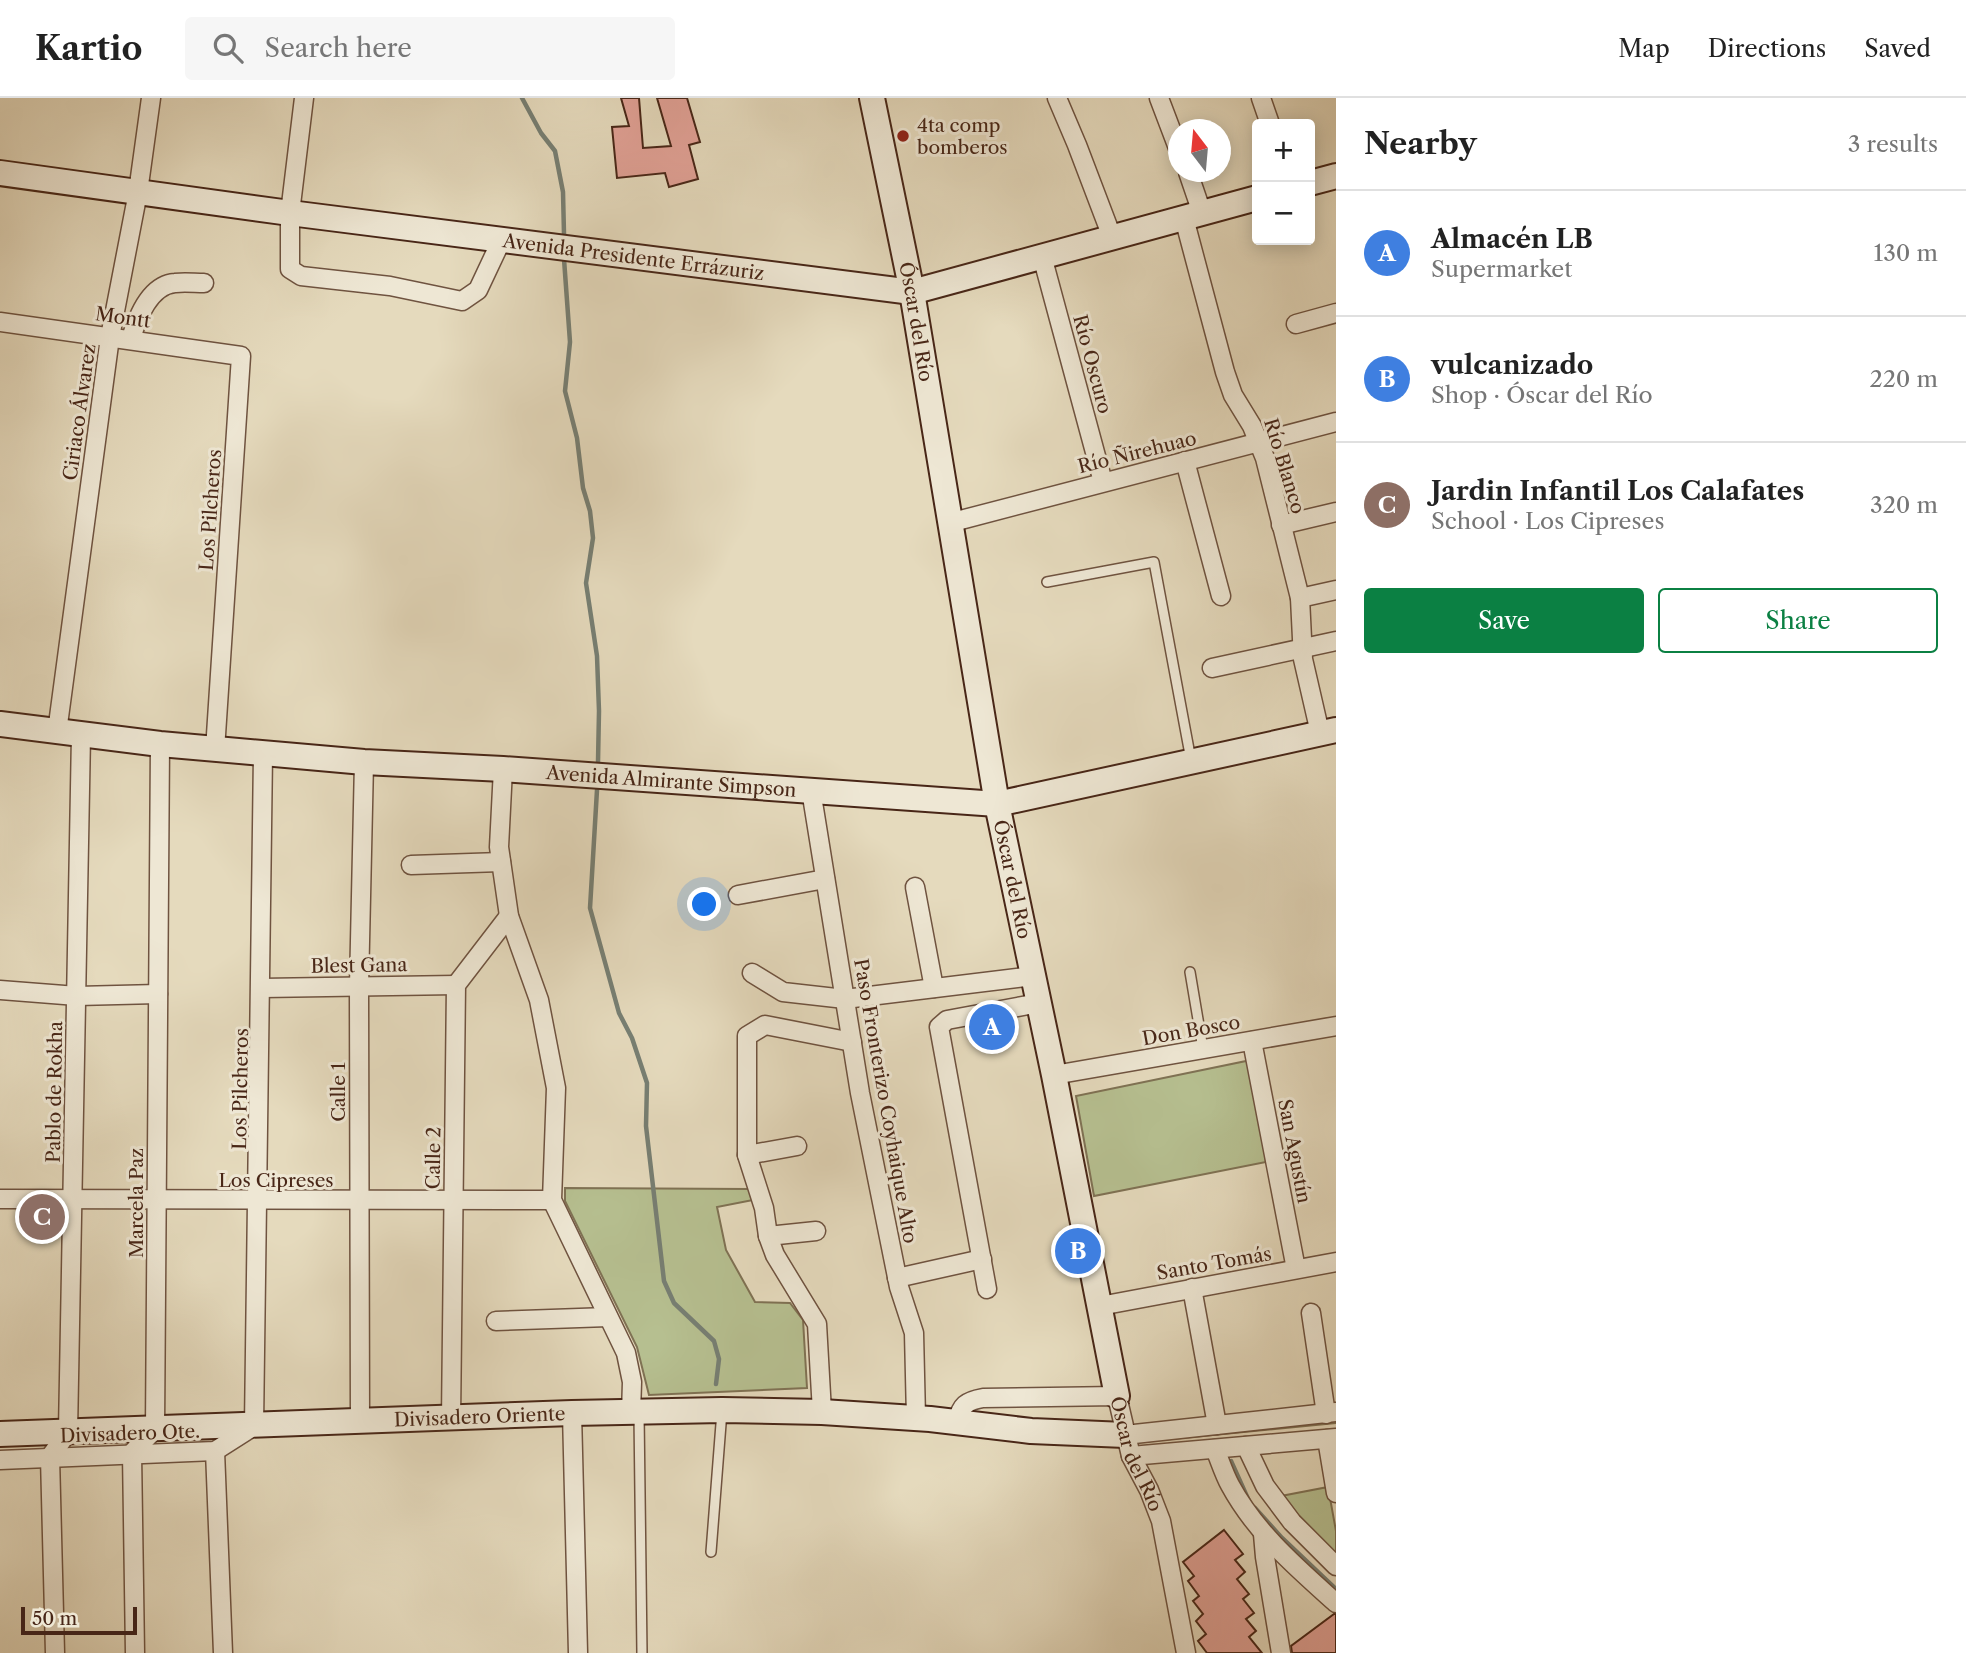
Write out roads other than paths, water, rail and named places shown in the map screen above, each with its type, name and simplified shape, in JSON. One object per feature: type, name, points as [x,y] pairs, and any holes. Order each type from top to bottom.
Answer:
[{"type":"street","name":"Ciriaco Álvarez","points":[[57,732],[110,337],[138,192],[151,98]]},
{"type":"street","points":[[304,98],[290,213],[290,269],[301,276],[390,286],[462,301],[478,290],[502,239]]},
{"type":"street","name":"Óscar del Río","points":[[872,98],[912,292],[997,804],[1128,1446],[1161,1521],[1186,1653]]},
{"type":"street","points":[[1057,98],[1112,237]]},
{"type":"street","points":[[1159,98],[1168,122]]},
{"type":"street","points":[[1261,98],[1268,119]]},
{"type":"street","name":"Avenida Presidente Errázuriz","points":[[0,173],[290,213],[912,292],[1252,199]]},
{"type":"street","points":[[1314,182],[1336,176]]},
{"type":"street","name":"Río Blanco","points":[[1189,182],[1193,215],[1225,372],[1233,395],[1249,418],[1259,442],[1300,598],[1302,649],[1328,732]]},
{"type":"street","name":"Río Oscuro","points":[[1042,256],[1103,482]]},
{"type":"street","points":[[131,339],[135,323],[155,293],[173,283],[204,283]]},
{"type":"street","points":[[1296,324],[1336,313]]},
{"type":"street","name":"Montt","points":[[0,322],[241,356]]},
{"type":"street","name":"Los Pilcheros","points":[[215,750],[241,356]]},
{"type":"street","name":"Río Ñirehuao","points":[[949,523],[1336,422]]},
{"type":"street","points":[[1185,461],[1221,596]]},
{"type":"street","points":[[1281,525],[1336,512]]},
{"type":"street","points":[[1300,598],[1336,590]]},
{"type":"street","points":[[1212,668],[1336,641]]},
{"type":"street","name":"Avenida Almirante Simpson","points":[[0,724],[215,750],[364,762],[503,769],[997,804],[1328,732]]},
{"type":"street","name":"Pablo de Rokha","points":[[68,1432],[82,735]]},
{"type":"street","name":"Marcela Paz","points":[[155,1429],[160,744]]},
{"type":"street","name":"Los Pilcheros","points":[[254,1426],[262,988],[261,796],[264,753]]},
{"type":"street","name":"Calle 1","points":[[360,1422],[359,986],[364,762]]},
{"type":"street","points":[[503,769],[499,847],[509,916],[540,1000],[556,1088],[552,1200],[626,1353],[635,1413]]},
{"type":"street","name":"Paso Fronterizo Coyhaique Alto","points":[[811,790],[852,1042],[897,1278],[914,1333],[916,1418]]},
{"type":"street","points":[[411,865],[501,862]]},
{"type":"street","points":[[738,895],[825,879]]},
{"type":"street","points":[[915,887],[934,988]]},
{"type":"street","points":[[456,985],[509,916]]},
{"type":"street","points":[[752,972],[783,992],[845,999],[1033,976]]},
{"type":"street","name":"Blest Gana","points":[[262,988],[456,985]]},
{"type":"street","name":"Calle 2","points":[[451,1419],[456,985]]},
{"type":"street","points":[[0,990],[77,996],[158,994]]},
{"type":"street","points":[[987,1289],[939,1027],[947,1020],[1039,1003]]},
{"type":"street","points":[[822,1412],[817,1324],[775,1255],[747,1154],[747,1036],[765,1025],[852,1042]]},
{"type":"street","name":"Don Bosco","points":[[1054,1075],[1336,1026]]},
{"type":"street","name":"San Agustín","points":[[1252,1041],[1296,1269]]},
{"type":"street","points":[[747,1154],[797,1146]]},
{"type":"street","name":"Los Cipreses","points":[[0,1199],[454,1202],[552,1200]]},
{"type":"street","points":[[768,1236],[816,1231]]},
{"type":"street","points":[[897,1278],[982,1259]]},
{"type":"street","name":"Santo Tomás","points":[[1100,1306],[1336,1262]]},
{"type":"street","points":[[1192,1287],[1217,1425]]},
{"type":"street","points":[[1128,1446],[1217,1425],[1331,1413],[1311,1313]]},
{"type":"street","points":[[496,1321],[608,1317]]},
{"type":"street","points":[[957,1422],[960,1410],[966,1402],[983,1398],[1117,1396]]},
{"type":"street","name":"Divisadero Oriente","points":[[0,1434],[722,1409],[916,1418],[1031,1431],[1128,1446]]},
{"type":"street","points":[[572,1413],[578,1653]]},
{"type":"street","name":"Divisadero Ote.","points":[[0,1460],[215,1451],[254,1426]]},
{"type":"street","points":[[135,1653],[132,1453],[155,1429]]},
{"type":"street","points":[[55,1653],[50,1457],[68,1432]]},
{"type":"street","points":[[1128,1446],[1215,1449],[1331,1439],[1336,1493]]},
{"type":"street","points":[[1246,1447],[1271,1495],[1292,1522],[1336,1566]]},
{"type":"street","points":[[1215,1449],[1230,1485],[1263,1534],[1336,1603]]},
{"type":"street","points":[[215,1451],[223,1653]]},
{"type":"street","points":[[1263,1534],[1281,1653]]},
{"type":"lane","points":[[1047,582],[1154,562],[1191,761]]},
{"type":"lane","points":[[1190,972],[1203,1049]]},
{"type":"lane","points":[[711,1552],[722,1409]]},
{"type":"lane","points":[[635,1413],[642,1653]]},
{"type":"waterway","points":[[522,98],[541,133],[555,151],[563,192],[564,234]]},
{"type":"waterway","points":[[564,259],[570,342],[565,391],[577,438],[593,538],[586,583],[597,656],[598,762]]},
{"type":"waterway","points":[[597,790],[590,908],[619,1013],[632,1038],[647,1083],[646,1126],[664,1281],[674,1303],[714,1341],[719,1359],[716,1384]]},
{"type":"waterway","points":[[1231,1461],[1249,1501]]},
{"type":"waterway","points":[[1255,1508],[1282,1538],[1336,1589]]},
{"type":"place","name":"4ta comp bomberos","points":[[903,136]]},
{"type":"place","name":"Almacén LB","points":[[992,1027]]},
{"type":"place","name":"Jardin Infantil Los Calafates","points":[[42,1217]]},
{"type":"place","name":"vulcanizado","points":[[1078,1251]]}]
